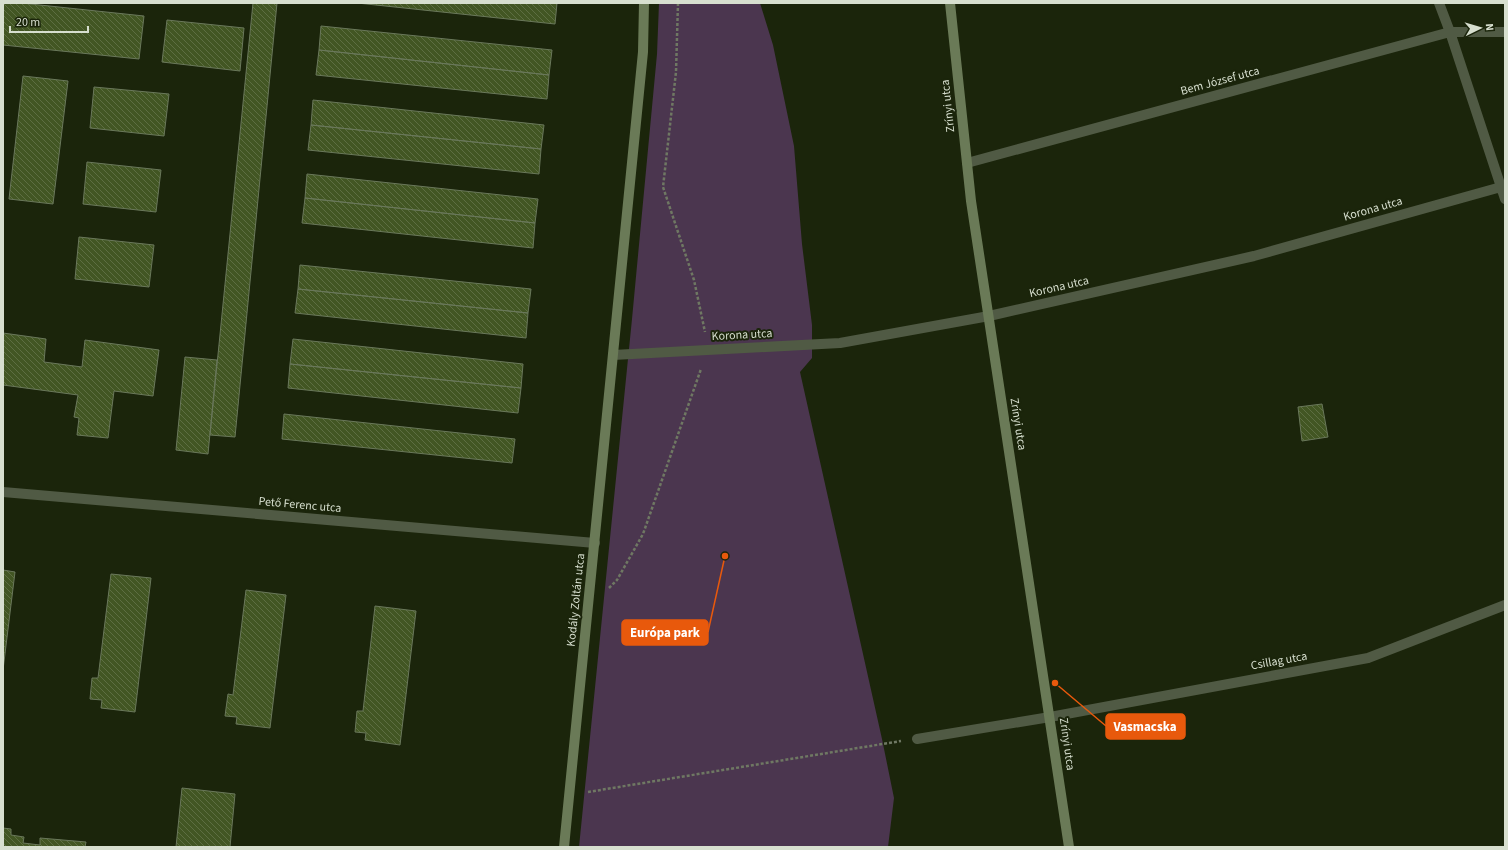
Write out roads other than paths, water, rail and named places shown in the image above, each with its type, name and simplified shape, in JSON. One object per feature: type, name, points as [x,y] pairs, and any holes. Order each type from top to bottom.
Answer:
[{"type":"street","name":"Kodály Zoltán utca","points":[[564,847],[643,52],[644,3]]},
{"type":"street","name":"Zrínyi utca","points":[[950,3],[971,201],[1069,847]]},
{"type":"street","points":[[1439,3],[1505,199]]},
{"type":"street","name":"Bem József utca","points":[[967,163],[1450,32],[1505,32]]},
{"type":"street","name":"Korona utca","points":[[613,355],[840,343],[989,316],[1254,256],[1501,187]]},
{"type":"street","name":"Pető Ferenc utca","points":[[3,492],[595,543]]},
{"type":"street","name":"Csillag utca","points":[[917,739],[1050,717],[1368,658],[1505,605]]},
{"type":"place","name":"Európa park","points":[[725,556]]},
{"type":"place","name":"Vasmacska","points":[[1055,683]]}]
